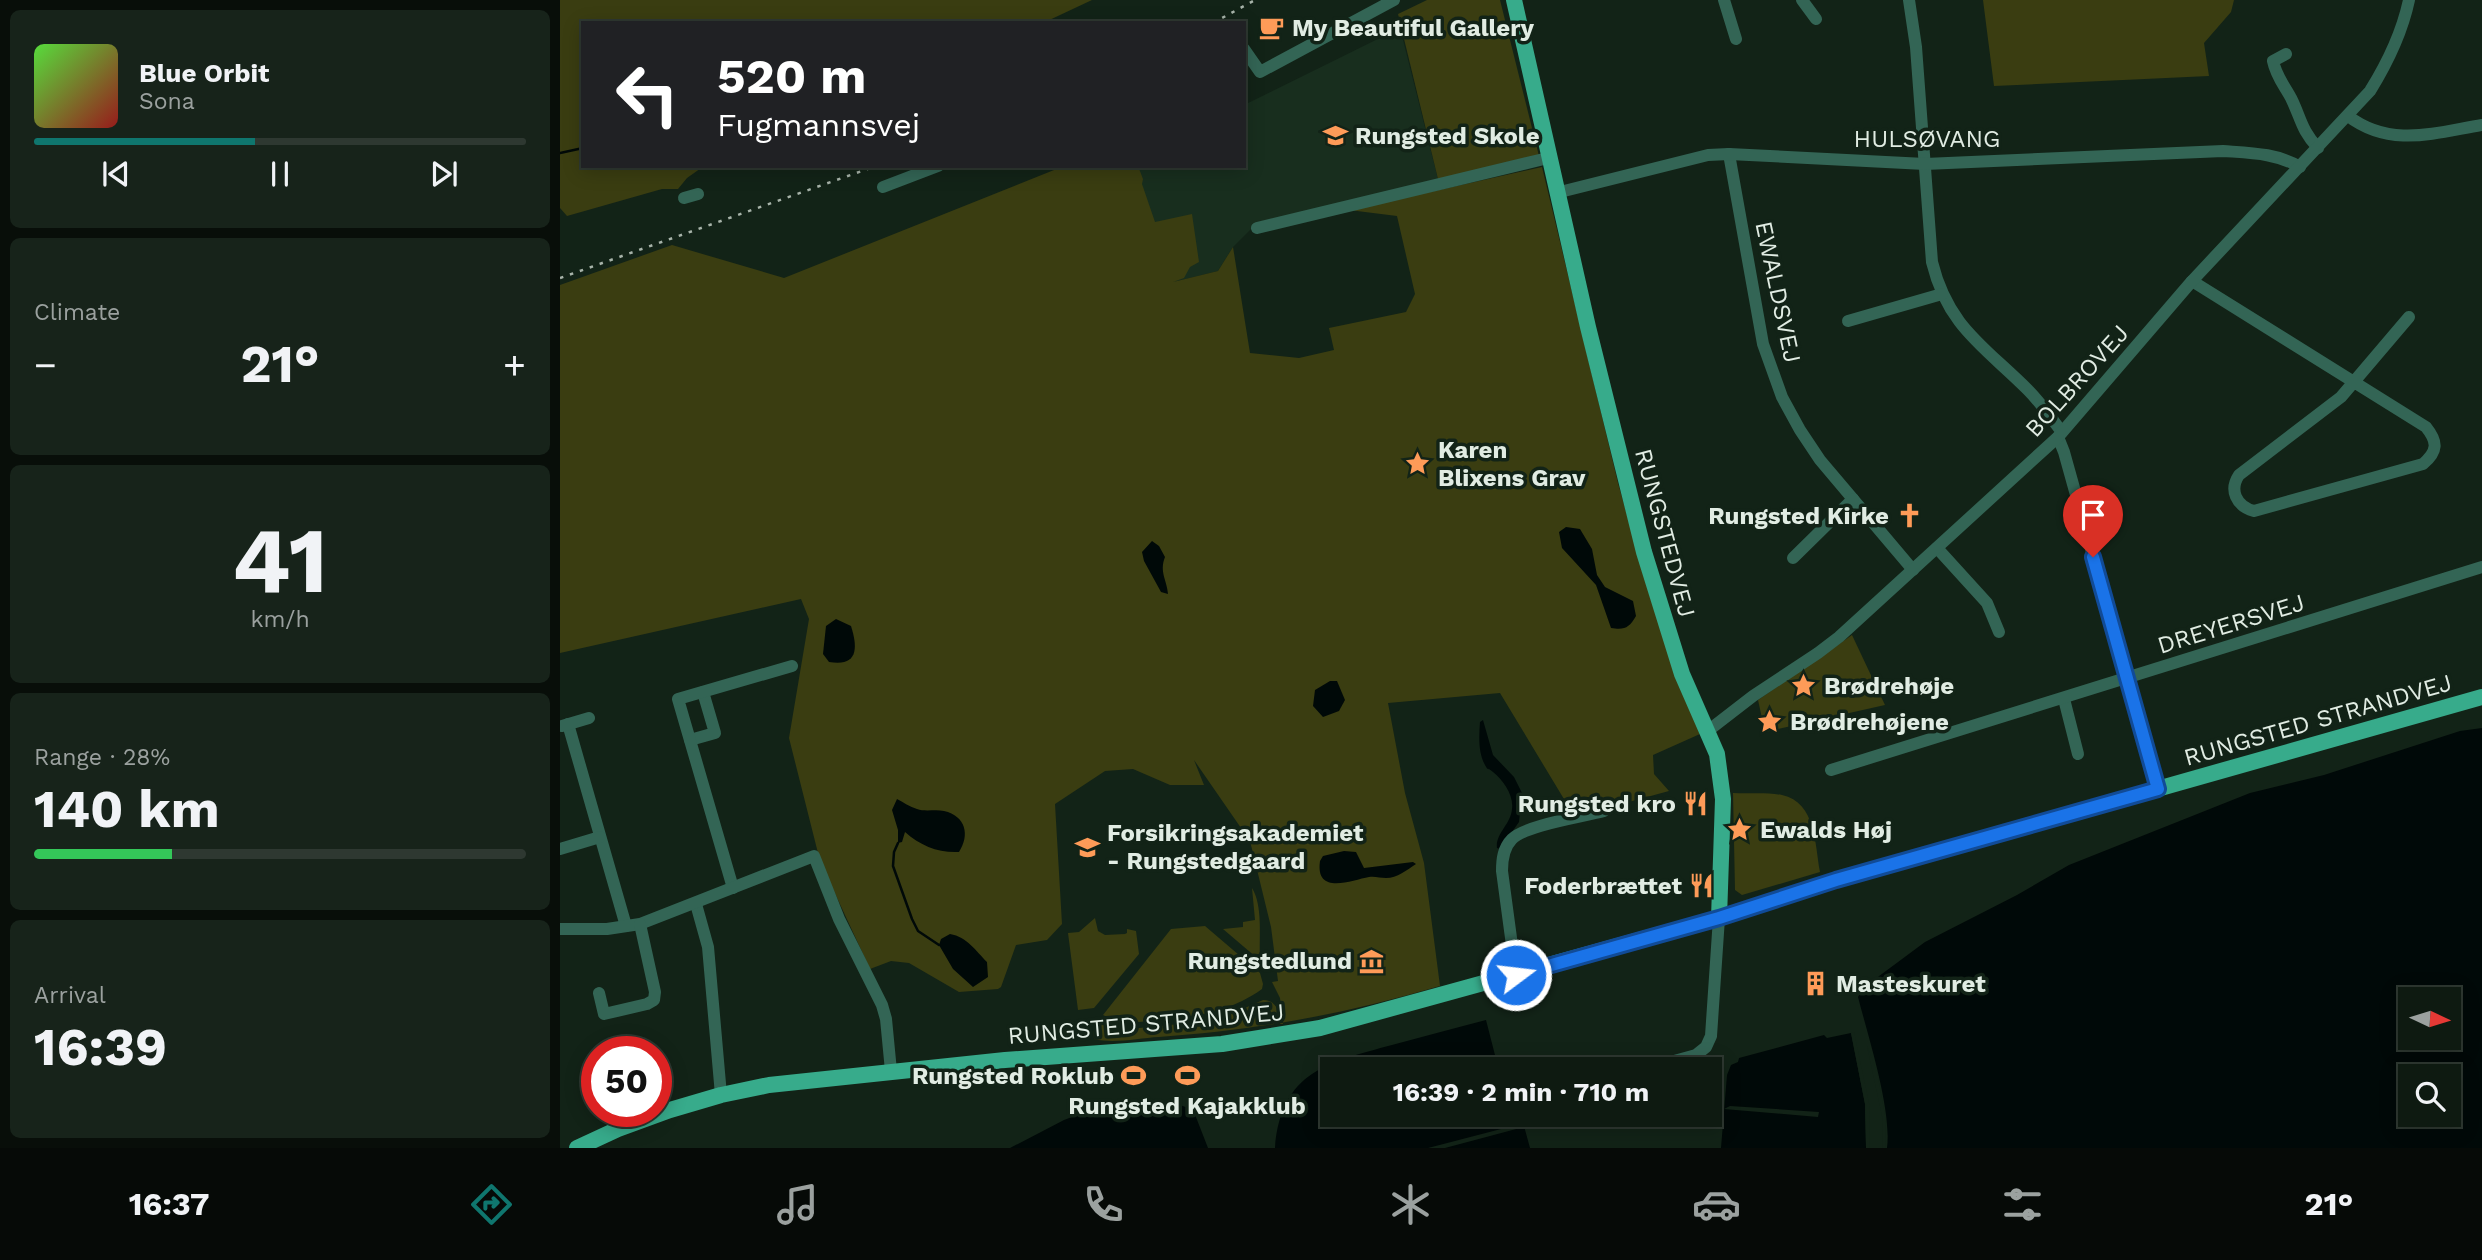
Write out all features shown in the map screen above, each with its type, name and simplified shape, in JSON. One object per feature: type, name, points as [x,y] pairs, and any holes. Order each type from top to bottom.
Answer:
[{"type":"main road","name":"RUNGSTEDVEJ","points":[[1514,0],[1556,192],[1645,556],[1682,674],[1709,730],[1717,754],[1722,782],[1719,918]]},
{"type":"main road","name":"RUNGSTED STRANDVEJ","points":[[577,1148],[631,1124],[721,1095],[813,1079],[1091,1052],[1222,1044],[1356,1019],[1719,918],[1836,880],[2482,697]]},
{"type":"street","points":[[1246,52],[1260,72],[1394,0]]},
{"type":"street","points":[[1724,0],[1736,39]]},
{"type":"street","points":[[1802,0],[1816,19]]},
{"type":"street","points":[[1909,0],[1916,47],[1932,262],[1942,295],[1962,327],[2030,392],[2060,435],[2158,789]]},
{"type":"street","name":"BOLBROVEJ","points":[[1709,730],[1753,696],[1818,653],[2060,435],[2192,281],[2370,91],[2399,37],[2409,0]]},
{"type":"street","points":[[2286,54],[2273,61],[2276,73],[2292,100],[2305,134],[2318,148]]},
{"type":"street","points":[[2348,116],[2363,127],[2395,136],[2412,136],[2482,125]]},
{"type":"street","name":"HULSØVANG","points":[[1556,192],[1708,155],[1729,154],[1925,164],[2223,151],[2263,153],[2286,159],[2300,167]]},
{"type":"street","name":"EWALDSVEJ","points":[[1729,154],[1763,344],[1782,397],[1820,460],[1913,569]]},
{"type":"street","points":[[1257,228],[1548,158]]},
{"type":"street","points":[[883,187],[933,168]]},
{"type":"street","points":[[684,198],[698,194]]},
{"type":"street","points":[[2192,281],[2355,382],[2426,427],[2434,437],[2432,457],[2423,464],[2254,511],[2241,506],[2234,494],[2239,475],[2341,397],[2355,382],[2410,317]]},
{"type":"street","points":[[1848,321],[1942,295]]},
{"type":"street","points":[[1793,558],[1853,499]]},
{"type":"street","points":[[1937,548],[1987,603],[1998,632]]},
{"type":"street","name":"DREYERSVEJ","points":[[1831,771],[2482,567]]},
{"type":"street","points":[[733,888],[678,699],[792,666]]},
{"type":"street","points":[[690,740],[715,733],[703,692]]},
{"type":"street","points":[[2064,699],[2078,754]]},
{"type":"street","points":[[589,718],[564,725],[626,926]]},
{"type":"street","points":[[1516,975],[1502,871],[1502,856],[1510,840],[1524,831],[1604,811]]},
{"type":"street","points":[[560,849],[600,837]]},
{"type":"street","points":[[560,929],[640,924],[814,856],[839,919],[882,1005],[891,1071]]},
{"type":"street","points":[[696,904],[708,947],[721,1095]]},
{"type":"street","points":[[1689,1057],[1696,1055],[1706,1046],[1711,1036],[1719,918]]},
{"type":"street","points":[[599,993],[604,1014],[654,1000],[655,992],[640,924]]},
{"type":"shaded area","name":"Rungsted Skole","points":[[1400,28],[1438,179],[1253,227],[1233,247],[1218,271],[1118,296],[1086,168],[1246,168],[1246,104]]},
{"type":"shaded area","points":[[1566,527],[1580,529],[1592,549],[1597,575],[1605,587],[1633,601],[1636,616],[1626,627],[1611,628],[1596,585],[1562,548],[1559,532]]},
{"type":"shaded area","points":[[1152,541],[1159,546],[1165,557],[1163,572],[1168,594],[1161,592],[1144,561],[1142,552]]},
{"type":"shaded area","points":[[836,619],[851,626],[855,642],[854,654],[846,662],[829,662],[823,654],[826,626]]},
{"type":"shaded area","points":[[1330,681],[1337,681],[1345,700],[1339,711],[1323,717],[1313,706],[1315,690]]},
{"type":"shaded area","points":[[1483,720],[1493,755],[1514,777],[1522,793],[1519,822],[1500,849],[1497,848],[1497,843],[1511,814],[1512,804],[1510,793],[1483,760],[1479,738],[1480,722]]},
{"type":"shaded area","points":[[2482,728],[2482,1148],[1887,1148],[1888,1132],[1883,1094],[1858,997],[1863,988],[1925,942],[2069,865],[2250,793],[2324,775],[2460,731]]},
{"type":"shaded area","points":[[897,799],[917,809],[944,811],[957,817],[965,833],[959,852],[930,848],[905,832],[902,842],[898,843],[898,830],[892,810]]},
{"type":"shaded area","points":[[1344,851],[1356,852],[1364,868],[1413,862],[1416,864],[1390,878],[1371,877],[1336,883],[1323,879],[1320,861],[1323,856]]},
{"type":"shaded area","points":[[950,934],[966,941],[987,962],[988,977],[973,987],[953,969],[939,945],[941,939]]},
{"type":"shaded area","points":[[1486,1020],[1495,1057],[1348,1057]]},
{"type":"shaded area","points":[[1851,1033],[1865,1104],[1866,1148],[1721,1148],[1727,1075],[1731,1065],[1738,1062],[1739,1058],[1824,1035],[1827,1038]]},
{"type":"shaded area","points":[[1320,1070],[1320,1127],[1524,1127],[1530,1148],[1275,1148],[1279,1122],[1287,1102],[1298,1086]]},
{"type":"shaded area","points":[[1130,1100],[1180,1105],[1194,1112],[1208,1148],[1010,1148],[1064,1120],[1093,1109]]},
{"type":"green space","points":[[560,0],[1092,0],[1047,21],[581,21],[581,168],[701,168],[687,178],[678,189],[662,189],[567,216],[560,208]]},
{"type":"green space","points":[[1427,0],[1500,0],[1539,156],[1438,179],[1398,14]]},
{"type":"green space","points":[[1983,0],[2234,0],[2231,12],[2204,43],[2209,76],[1994,86]]},
{"type":"green space","points":[[1542,167],[1618,483],[1650,597],[1700,734],[1653,755],[1654,774],[1669,791],[1625,803],[1625,798],[1613,801],[1608,807],[1573,814],[1500,693],[1388,703],[1405,793],[1424,863],[1440,986],[1370,1005],[1283,1022],[1280,998],[1272,982],[1278,981],[1271,927],[1250,841],[1194,760],[1204,785],[1170,785],[1133,769],[1105,771],[1055,804],[1062,924],[1047,940],[1016,945],[998,989],[959,992],[909,963],[891,961],[870,969],[820,861],[789,738],[809,619],[801,599],[560,653],[560,285],[672,245],[784,278],[1059,168],[1139,168],[1155,222],[1192,214],[1199,262],[1190,267],[1184,278],[1173,282],[1218,271],[1233,247],[1250,353],[1299,358],[1334,350],[1329,328],[1406,312],[1415,294],[1397,216],[1349,210]]},
{"type":"green space","points":[[1852,635],[1885,705],[1765,732],[1758,700]]},
{"type":"green space","points":[[1733,793],[1782,795],[1802,806],[1812,826],[1820,872],[1742,895],[1735,890]]},
{"type":"green space","points":[[1252,888],[1259,912],[1260,957],[1257,958],[1223,929],[1243,927],[1243,922],[1255,920]]},
{"type":"green space","points":[[1095,918],[1098,931],[1105,935],[1125,934],[1127,929],[1136,931],[1139,954],[1094,1008],[1078,1010],[1068,933],[1079,932]]},
{"type":"green space","points":[[1205,926],[1260,973],[1262,989],[1230,1006],[1197,1015],[1120,1023],[1103,1015],[1171,929]]},
{"type":"green space","points":[[1263,1000],[1271,1002],[1277,1008],[1280,1023],[1118,1041],[1094,1039],[1093,1027],[1100,1022],[1119,1030],[1200,1022],[1222,1018]]},
{"type":"pier","points":[[1854,1032],[1869,1103],[1870,1148],[1866,1148],[1865,1104],[1851,1033]]},
{"type":"pier","points":[[1867,1046],[1877,1071],[1885,1115],[1886,1148],[1883,1148],[1882,1116]]},
{"type":"pier","points":[[1730,1106],[1819,1112],[1818,1117],[1724,1109]]},
{"type":"pier","points":[[1509,1127],[1521,1127],[1445,1148],[1428,1148]]},
{"type":"waterway","points":[[560,153],[581,148]]},
{"type":"waterway","points":[[898,843],[893,866],[912,919],[918,931],[939,945]]},
{"type":"railway","points":[[1217,21],[1255,0]]},
{"type":"railway","points":[[560,278],[870,168]]},
{"type":"place","name":"My Beautiful Gallery","points":[[1272,28]]},
{"type":"place","name":"Rungsted Skole","points":[[1335,136]]},
{"type":"place","name":"Karen Blixens Grav","points":[[1418,464]]},
{"type":"place","name":"Rungsted Kirke","points":[[1909,516]]},
{"type":"place","name":"Brødrehøje","points":[[1804,686]]},
{"type":"place","name":"Brødrehøjene","points":[[1770,722]]},
{"type":"place","name":"Rungsted kro","points":[[1696,804]]},
{"type":"place","name":"Ewalds Høj","points":[[1740,830]]},
{"type":"place","name":"Forsikringsakademiet - Rungstedgaard","points":[[1087,847]]},
{"type":"place","name":"Foderbrættet","points":[[1702,886]]},
{"type":"place","name":"Rungstedlund","points":[[1372,961]]},
{"type":"place","name":"Masteskuret","points":[[1816,984]]},
{"type":"place","name":"Rungsted Kajakklub","points":[[1187,1075]]},
{"type":"place","name":"Rungsted Roklub","points":[[1134,1076]]},
{"type":"route","points":[[1516,975],[1719,918],[1836,880],[2158,789],[2093,557]]}]
